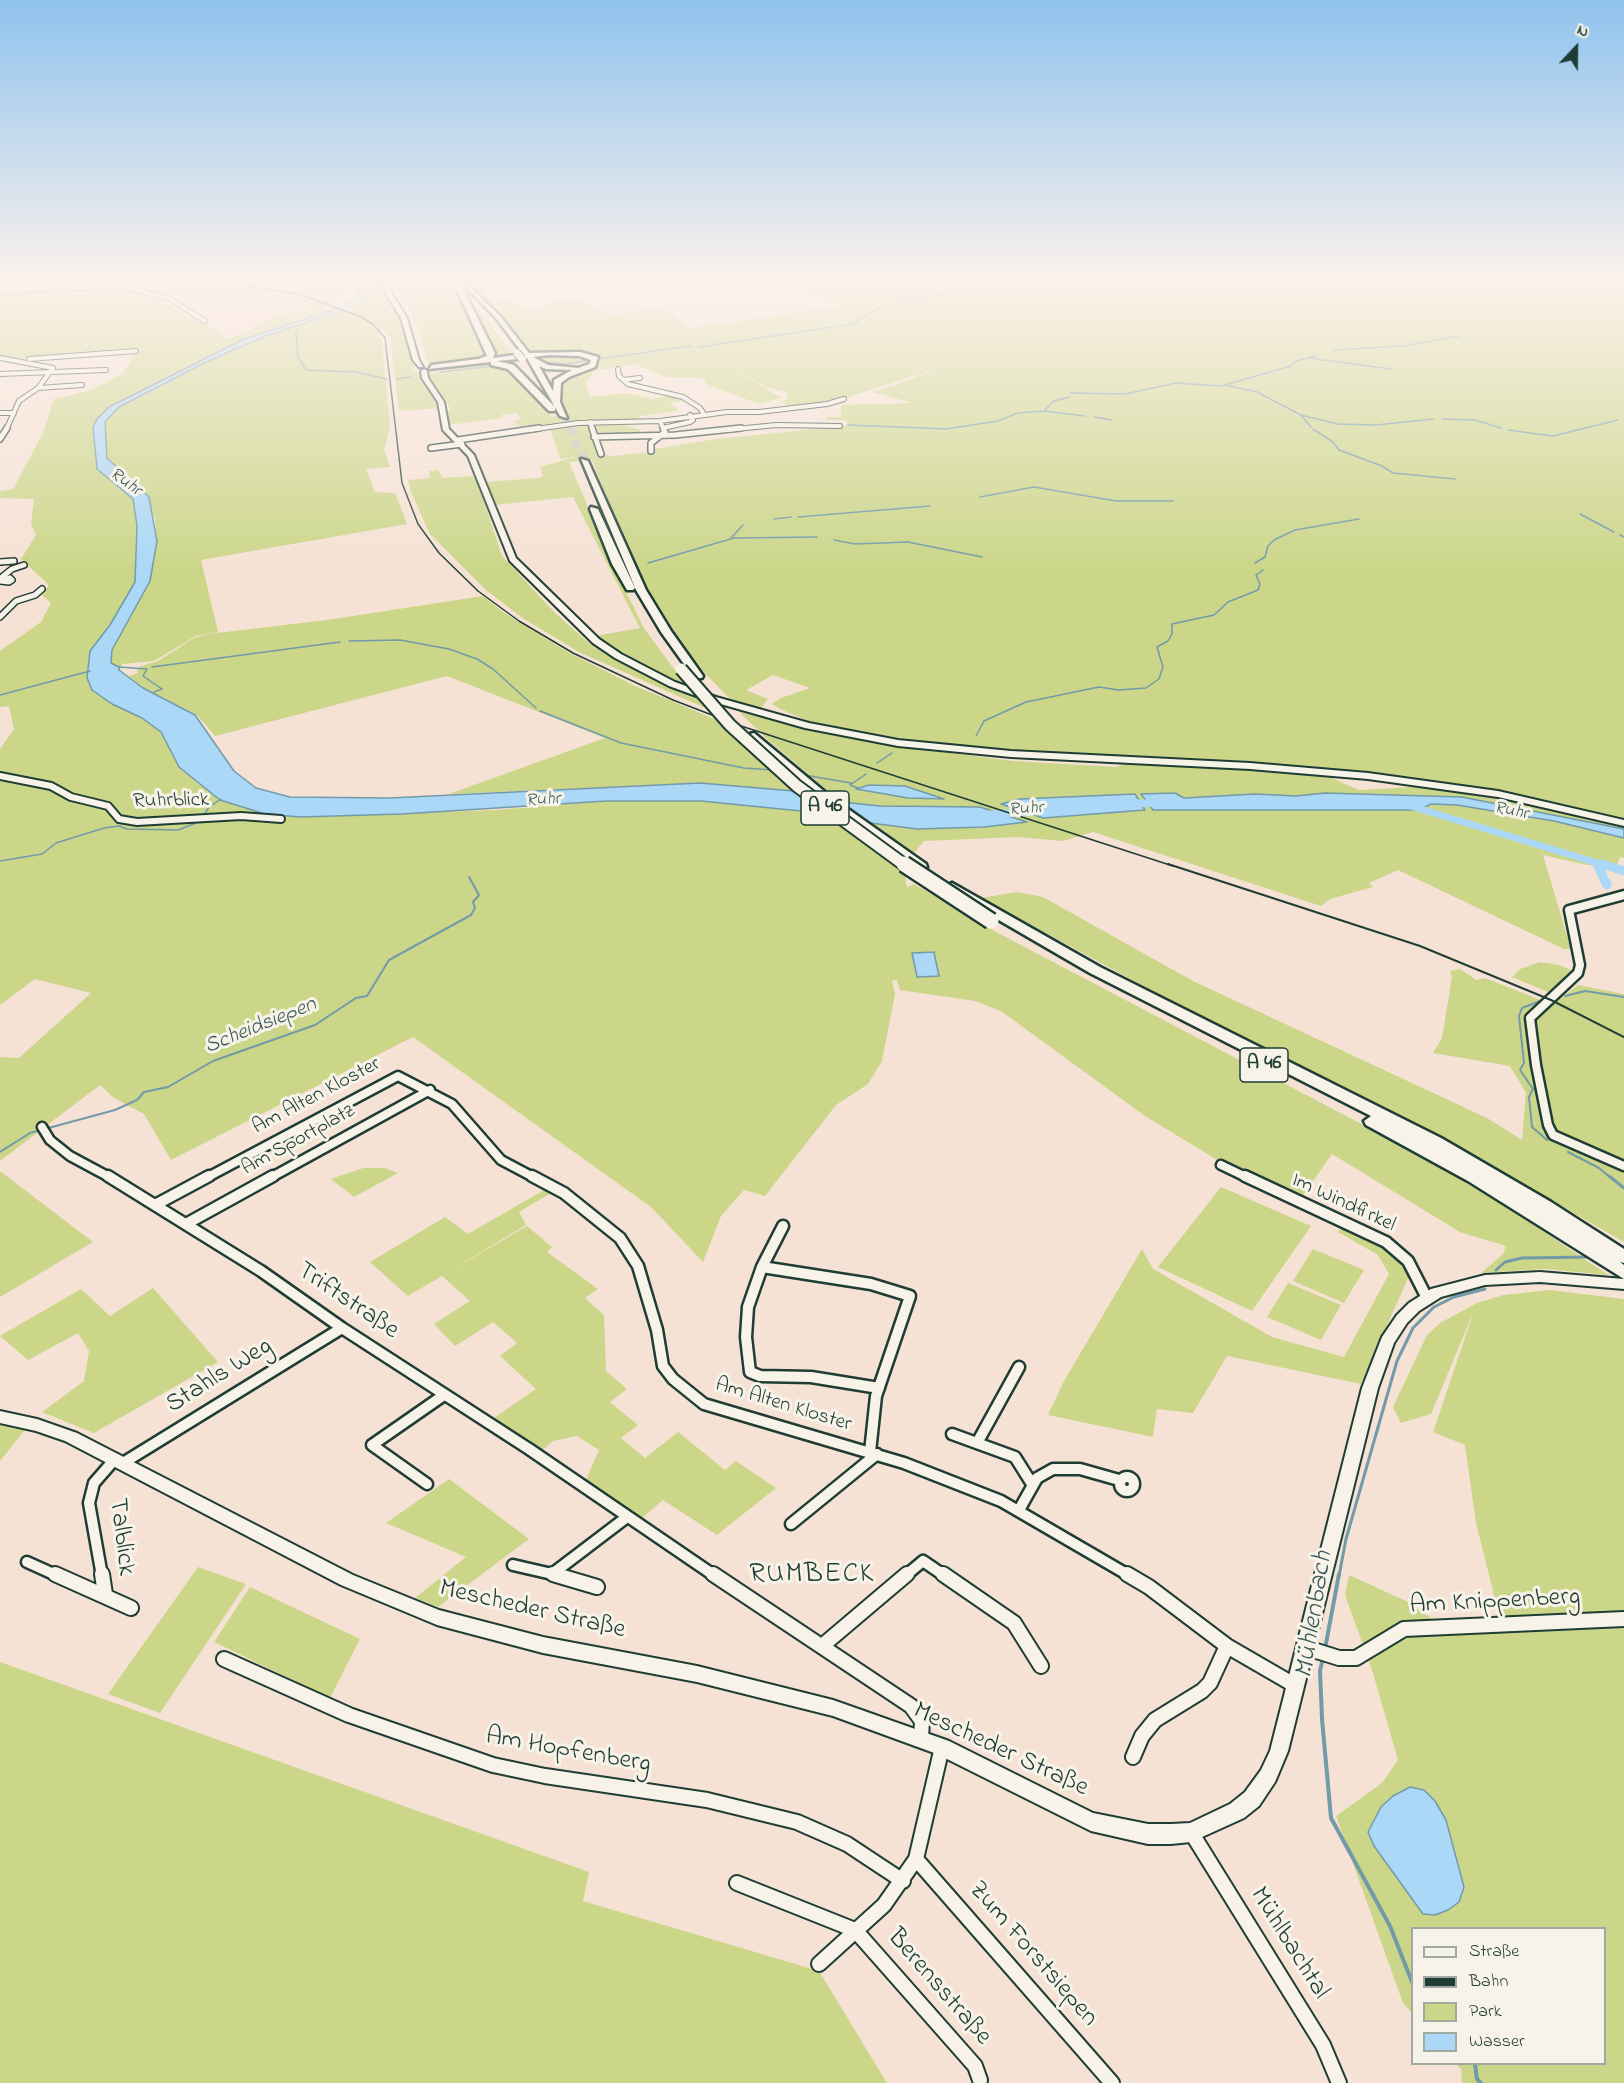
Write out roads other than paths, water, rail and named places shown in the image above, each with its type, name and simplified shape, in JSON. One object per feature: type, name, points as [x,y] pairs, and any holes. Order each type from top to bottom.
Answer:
[{"type":"highway","points":[[521,376],[557,411]]},
{"type":"highway","points":[[536,376],[557,411]]},
{"type":"highway","points":[[557,411],[557,382],[564,376]]},
{"type":"highway","name":"A 46","points":[[995,918],[827,800],[754,736],[698,676],[666,632],[641,590],[580,461],[616,564],[650,623],[681,669],[730,725],[797,786],[883,851],[995,918],[1134,1000],[1427,1150],[1624,1257]]},
{"type":"highway","name":"A 46","points":[[1540,1210],[1624,1273]]},
{"type":"main road","points":[[424,376],[441,402],[446,430],[469,452],[513,559],[596,641],[618,656],[672,684],[759,713],[878,740],[954,749],[1267,767],[1384,778],[1498,794],[1624,823]]},
{"type":"main road","name":"Mescheder Straße","points":[[0,1417],[53,1430],[119,1461],[347,1580],[437,1617],[543,1645],[779,1693],[921,1738],[1091,1822],[1148,1834],[1191,1832],[1220,1821],[1252,1799],[1268,1776],[1279,1751],[1296,1686],[1311,1650],[1350,1459],[1370,1388],[1387,1341],[1402,1319],[1426,1298],[1467,1284],[1502,1279],[1549,1278],[1624,1284]]},
{"type":"street","points":[[0,439],[12,422],[19,401],[38,388],[45,376]]},
{"type":"street","points":[[619,376],[647,390],[683,397],[700,408],[704,414]]},
{"type":"street","points":[[623,380],[640,378]]},
{"type":"street","points":[[38,388],[82,385]]},
{"type":"street","points":[[431,448],[590,422],[660,420],[690,415],[759,412],[827,404],[844,399]]},
{"type":"street","points":[[0,413],[14,413]]},
{"type":"street","points":[[663,428],[690,423],[693,420],[690,415]]},
{"type":"street","points":[[651,451],[651,443],[662,435],[663,428],[660,420]]},
{"type":"street","points":[[590,422],[601,454]]},
{"type":"street","points":[[594,436],[662,435],[776,425],[840,426]]},
{"type":"street","points":[[0,562],[14,561]]},
{"type":"street","points":[[3,582],[2,578],[12,569],[24,565]]},
{"type":"street","points":[[0,617],[16,601],[35,595],[42,589]]},
{"type":"street","name":"Ruhrblick","points":[[0,776],[51,786],[71,797],[108,806],[119,819],[137,822],[241,816],[281,819]]},
{"type":"street","points":[[1624,896],[1569,910],[1579,970],[1554,998],[1531,1016],[1530,1022],[1548,1125],[1553,1135],[1563,1142],[1604,1156],[1624,1166]]},
{"type":"street","name":"Am Alten Kloster","points":[[155,1205],[398,1076],[430,1090],[452,1104],[501,1160],[564,1193],[604,1223],[626,1245],[635,1260],[649,1301],[657,1330],[661,1363],[678,1384],[714,1409],[873,1453],[957,1481],[1019,1510],[1149,1587],[1227,1646],[1296,1686]]},
{"type":"street","name":"Am Sportplatz","points":[[186,1224],[430,1090]]},
{"type":"street","name":"Triftstraße","points":[[42,1127],[50,1140],[70,1156],[122,1183],[261,1271],[342,1328],[529,1449],[911,1706],[922,1721],[921,1738]]},
{"type":"street","name":"Im Windfirkel","points":[[1221,1165],[1386,1242],[1407,1261],[1426,1298]]},
{"type":"street","points":[[783,1226],[762,1267],[747,1314],[746,1337],[750,1372],[760,1376],[811,1377],[879,1388]]},
{"type":"street","points":[[762,1267],[871,1284],[909,1294],[909,1303],[879,1388],[873,1453]]},
{"type":"street","name":"Stahls Weg","points":[[119,1461],[342,1328]]},
{"type":"street","points":[[977,1443],[1019,1367]]},
{"type":"street","points":[[427,1484],[372,1444],[444,1395]]},
{"type":"street","points":[[952,1434],[1015,1457],[1032,1484]]},
{"type":"street","name":"Am Alten Kloster","points":[[791,1524],[873,1453]]},
{"type":"street","name":"Talblick","points":[[105,1594],[88,1503],[94,1483],[119,1461]]},
{"type":"street","points":[[1019,1510],[1032,1484],[1041,1474],[1061,1468],[1093,1471],[1119,1480]]},
{"type":"street","points":[[552,1575],[627,1517]]},
{"type":"street","points":[[822,1646],[923,1561],[1014,1623],[1041,1666]]},
{"type":"street","name":"Talblick","points":[[27,1562],[105,1594],[131,1608]]},
{"type":"street","points":[[513,1565],[597,1587]]},
{"type":"street","name":"Am Knippenberg","points":[[1311,1650],[1333,1657],[1362,1656],[1395,1632],[1404,1629],[1514,1626],[1624,1619]]},
{"type":"street","points":[[1133,1757],[1142,1736],[1155,1720],[1202,1691],[1210,1683],[1227,1646]]},
{"type":"street","name":"Am Hopfenberg","points":[[224,1659],[349,1715],[481,1761],[546,1776],[707,1800],[797,1822],[847,1844],[903,1881]]},
{"type":"street","points":[[819,1964],[884,1905],[903,1881],[916,1859],[942,1747]]},
{"type":"street","name":"Mühlbachtal","points":[[1191,1832],[1323,2045],[1339,2083]]},
{"type":"street","name":"Zum Forstsiepen","points":[[916,1859],[1112,2083]]},
{"type":"street","points":[[737,1883],[800,1906],[855,1930]]},
{"type":"street","name":"Berensstraße","points":[[855,1930],[975,2066],[980,2080]]},
{"type":"water","points":[[170,376],[179,376],[119,407],[105,422],[107,458],[149,497],[157,541],[150,581],[112,650],[111,663],[143,688],[195,715],[234,771],[256,788],[290,797],[390,798],[700,783],[794,791],[821,813],[701,801],[606,801],[402,814],[300,817],[265,814],[220,800],[179,767],[161,732],[142,718],[112,704],[92,690],[87,678],[90,651],[110,625],[135,582],[137,526],[133,499],[97,469],[93,427],[97,419],[109,407]]},
{"type":"water","points":[[869,785],[905,786],[944,799],[908,798],[856,789]]},
{"type":"water","points":[[1175,793],[1184,798],[1255,794],[1296,796],[1325,793],[1462,797],[1624,829],[1624,838],[1554,821],[1457,805],[1431,804],[1419,810],[1153,810],[1141,794]]},
{"type":"water","points":[[1135,794],[1145,810],[1043,818],[1001,804],[1020,799]]},
{"type":"water","points":[[842,802],[880,806],[980,807],[1027,822],[984,827],[917,829],[870,823]]},
{"type":"water","points":[[934,952],[939,976],[917,977],[912,953]]},
{"type":"water","points":[[1410,1787],[1424,1790],[1435,1801],[1446,1820],[1464,1887],[1459,1902],[1435,1915],[1423,1914],[1374,1846],[1368,1832],[1381,1807],[1393,1796]]},
{"type":"waterway","points":[[375,376],[387,379]]},
{"type":"waterway","points":[[1071,393],[1125,394],[1176,383],[1221,386],[1255,376]]},
{"type":"waterway","points":[[396,379],[410,377]]},
{"type":"waterway","points":[[1225,385],[1257,392],[1301,415]]},
{"type":"waterway","points":[[1044,411],[1054,401],[1069,397]]},
{"type":"waterway","points":[[848,425],[946,429],[998,421],[1018,413],[1044,411]]},
{"type":"waterway","points":[[1044,411],[1085,416]]},
{"type":"waterway","points":[[1301,415],[1338,424],[1376,425],[1433,419]]},
{"type":"waterway","points":[[1301,415],[1311,427]]},
{"type":"waterway","points":[[1094,417],[1112,420]]},
{"type":"waterway","points":[[1443,419],[1475,420],[1501,428]]},
{"type":"waterway","points":[[1508,430],[1553,436],[1618,420]]},
{"type":"waterway","points":[[1313,429],[1333,442],[1339,450],[1382,466],[1393,473],[1455,479]]},
{"type":"waterway","points":[[980,497],[1034,487],[1116,501],[1173,501]]},
{"type":"waterway","points":[[798,517],[930,506]]},
{"type":"waterway","points":[[1580,514],[1614,532]]},
{"type":"waterway","points":[[774,519],[791,517]]},
{"type":"waterway","points":[[1255,563],[1265,557],[1268,546],[1274,540],[1295,530],[1359,519]]},
{"type":"waterway","points":[[731,538],[743,525]]},
{"type":"waterway","points":[[1620,535],[1624,537]]},
{"type":"waterway","points":[[648,563],[734,538],[817,537]]},
{"type":"waterway","points":[[834,540],[855,544],[908,542],[982,557]]},
{"type":"waterway","points":[[976,736],[984,721],[1026,702],[1099,687],[1118,690],[1146,688],[1159,679],[1163,667],[1157,647],[1168,641],[1172,634],[1172,624],[1214,615],[1228,602],[1258,590],[1260,584],[1256,575],[1263,570]]},
{"type":"waterway","points":[[349,641],[400,640],[449,649],[477,659],[493,669],[536,708]]},
{"type":"waterway","points":[[152,667],[340,642]]},
{"type":"waterway","points":[[119,667],[147,669],[143,676],[162,689],[154,692]]},
{"type":"waterway","points":[[0,695],[90,671]]},
{"type":"waterway","points":[[540,711],[621,743],[744,768],[773,770]]},
{"type":"waterway","points":[[877,763],[892,753]]},
{"type":"waterway","points":[[858,788],[850,785],[866,774]]},
{"type":"waterway","points":[[804,775],[851,783]]},
{"type":"waterway","points":[[204,815],[209,807],[221,799]]},
{"type":"waterway","name":"Ruhr","points":[[1120,804],[1168,803]]},
{"type":"waterway","points":[[1411,806],[1607,866]]},
{"type":"waterway","name":"Ruhr","points":[[983,815],[1046,811]]},
{"type":"waterway","points":[[0,861],[42,854],[56,843],[104,828],[119,826],[127,829],[178,830],[196,823]]},
{"type":"waterway","points":[[1597,864],[1607,885]]},
{"type":"waterway","points":[[1602,864],[1624,871]]},
{"type":"waterway","name":"Scheidsiepen","points":[[0,1152],[30,1133],[115,1110],[137,1100],[144,1092],[168,1087],[213,1061],[315,1025],[356,998],[367,996],[389,960],[471,915],[475,908],[473,902],[479,895],[469,877]]},
{"type":"waterway","name":"Mühlenbach","points":[[1565,996],[1585,991],[1624,997]]},
{"type":"waterway","name":"Mühlenbach","points":[[1543,1000],[1522,1008],[1519,1016],[1524,1063],[1520,1070],[1533,1089],[1529,1097],[1532,1127],[1547,1140]]},
{"type":"waterway","name":"Mühlenbach","points":[[1568,1152],[1599,1168],[1611,1178]]},
{"type":"waterway","name":"Mühlenbach","points":[[1609,1176],[1624,1188]]},
{"type":"waterway","name":"Mühlenbach","points":[[1496,1270],[1505,1262],[1522,1258],[1590,1257]]},
{"type":"waterway","name":"Mühlenbach","points":[[1339,1576],[1346,1539],[1397,1361],[1413,1328],[1434,1307],[1454,1297],[1485,1289]]},
{"type":"waterway","name":"Mühlenbach","points":[[1325,1649],[1339,1574]]},
{"type":"waterway","name":"Mühlenbach","points":[[1323,1658],[1320,1671],[1322,1719],[1331,1818],[1390,1926],[1411,1979]]},
{"type":"waterway","name":"Mühlenbach","points":[[1475,2065],[1477,2079],[1481,2083]]},
{"type":"tunnel","points":[[564,416],[570,430]]},
{"type":"tunnel","points":[[570,428],[584,461]]},
{"type":"railway","points":[[389,376],[402,483],[418,524],[439,553],[478,591],[519,621],[573,653],[673,700],[738,725],[1173,866]]},
{"type":"railway","points":[[1168,864],[1420,946],[1551,1000],[1624,1037]]},
{"type":"district","name":"RUMBECK","points":[[812,1576]]}]
